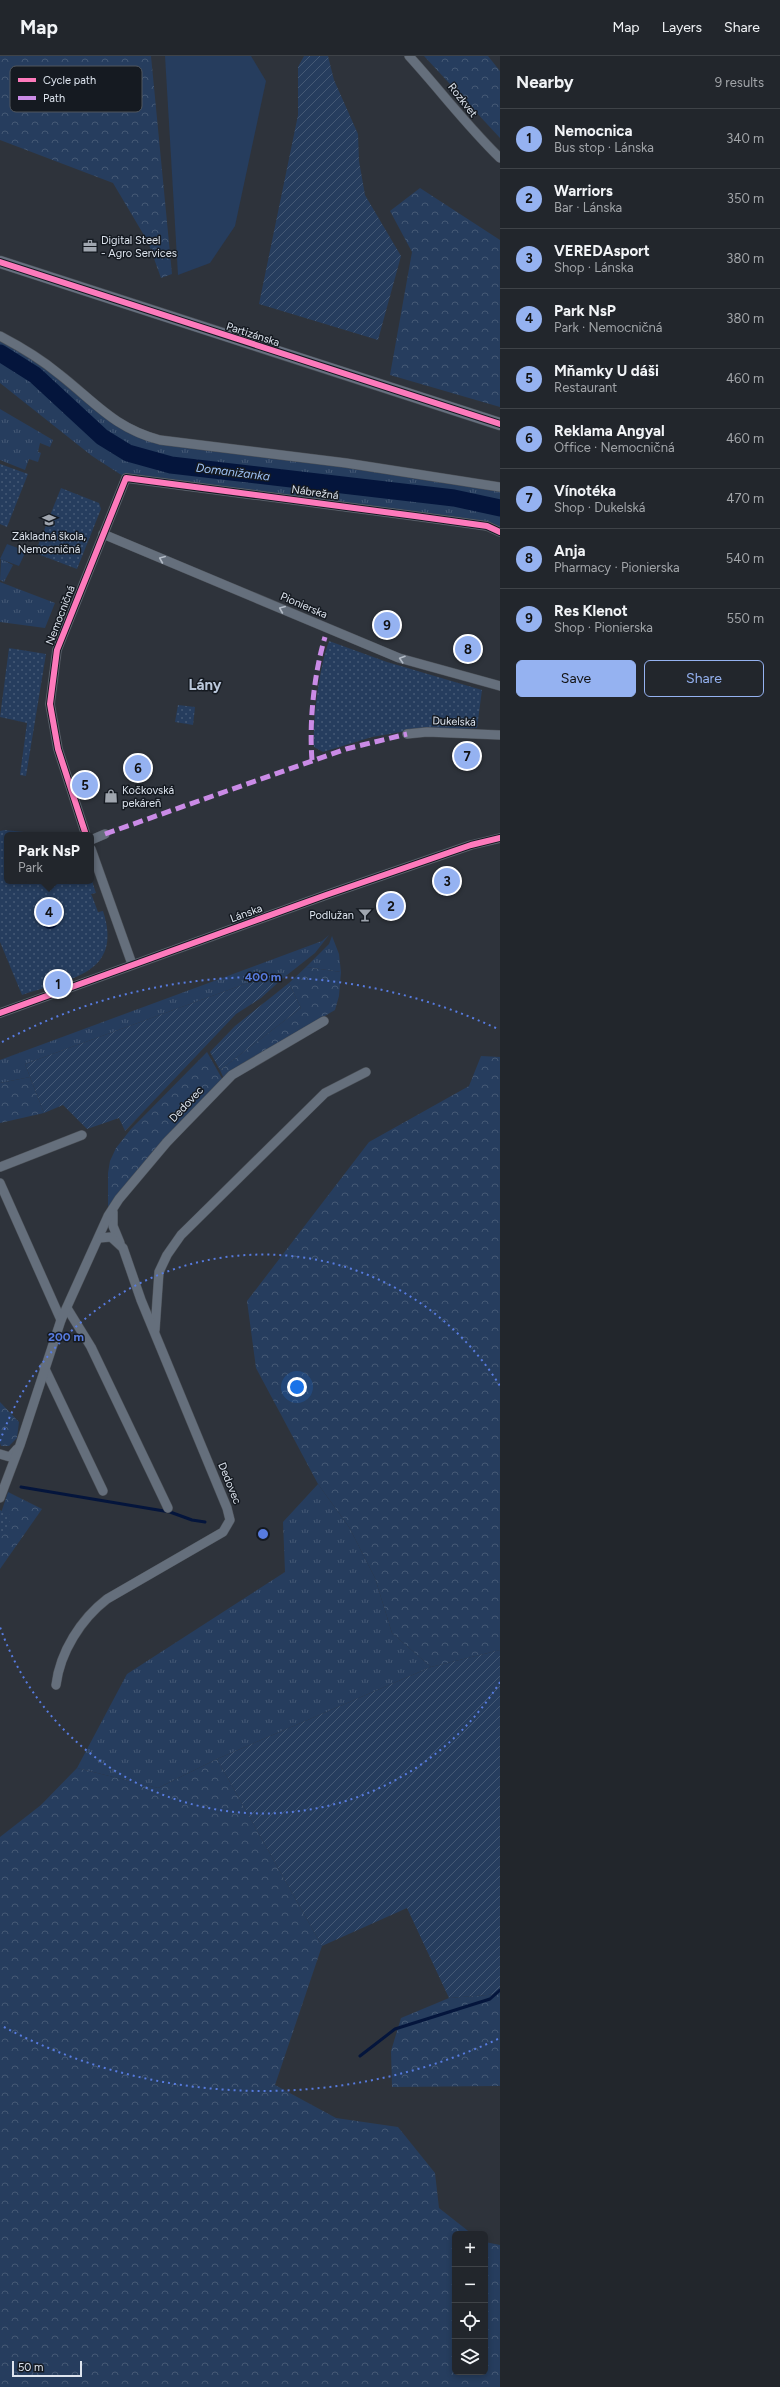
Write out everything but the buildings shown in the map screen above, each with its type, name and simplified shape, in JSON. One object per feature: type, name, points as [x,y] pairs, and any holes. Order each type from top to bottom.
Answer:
[{"type":"main road","name":"Partizánska","points":[[0,262],[500,424]]},
{"type":"street","name":"Rozkvet","points":[[409,56],[436,85],[473,132],[500,158]]},
{"type":"street","points":[[0,336],[26,349],[59,374],[116,423],[139,435],[160,440],[338,462],[500,487]]},
{"type":"street","name":"Nábrežná","points":[[126,478],[487,526],[500,532]]},
{"type":"street","name":"Nemocničná","points":[[85,832],[58,749],[50,704],[57,650],[126,478]]},
{"type":"street","name":"Pionierska","points":[[103,534],[326,632],[399,658],[500,686]]},
{"type":"street","name":"Dukelská","points":[[407,734],[427,732],[500,735]]},
{"type":"street","points":[[94,839],[105,834]]},
{"type":"street","name":"Lánska","points":[[0,1013],[132,964],[433,858],[500,838]]},
{"type":"street","points":[[94,857],[132,964]]},
{"type":"street","name":"Dedovec","points":[[0,1498],[20,1445],[44,1367],[61,1320],[119,1199],[167,1142],[224,1082],[242,1068],[324,1020]]},
{"type":"street","points":[[155,1330],[159,1272],[167,1255],[180,1235],[325,1093],[366,1072]]},
{"type":"street","points":[[0,1167],[82,1135]]},
{"type":"street","points":[[0,1183],[61,1320]]},
{"type":"street","name":"Dedovec","points":[[56,1685],[59,1670],[70,1644],[97,1606],[215,1537],[223,1532],[230,1524],[227,1508],[155,1330],[141,1300],[123,1248],[112,1222],[114,1210],[119,1199]]},
{"type":"street","points":[[99,1238],[110,1237],[123,1248]]},
{"type":"street","points":[[67,1308],[92,1347],[168,1508]]},
{"type":"street","points":[[44,1367],[103,1491]]},
{"type":"street","points":[[0,1454],[10,1457],[20,1445]]},
{"type":"green space","points":[[0,56],[151,56],[172,274],[161,278],[148,242],[113,183],[0,140]]},
{"type":"green space","points":[[165,56],[251,56],[266,81],[235,226],[210,263],[178,275]]},
{"type":"green space","points":[[304,56],[328,56],[334,80],[358,134],[359,161],[365,195],[401,256],[378,340],[259,304],[298,115],[298,67]]},
{"type":"green space","points":[[424,56],[488,56],[500,71],[500,138]]},
{"type":"green space","points":[[420,188],[500,240],[500,407],[390,375],[412,252],[390,211]]},
{"type":"green space","points":[[0,336],[139,435],[500,487],[500,532],[126,478],[92,456],[0,383]]},
{"type":"green space","points":[[0,409],[53,440],[50,447],[40,443],[38,452],[41,453],[38,462],[29,459],[25,470],[0,460]]},
{"type":"green space","points":[[0,464],[28,474],[7,527],[0,524]]},
{"type":"green space","points":[[61,488],[99,503],[101,509],[77,569],[35,553]]},
{"type":"green space","points":[[7,544],[26,551],[19,566],[0,559]]},
{"type":"green space","points":[[1,559],[13,565],[4,582],[0,580]]},
{"type":"green space","points":[[0,582],[55,603],[45,628],[0,622]]},
{"type":"green space","points":[[329,641],[387,662],[482,690],[477,728],[407,731],[372,737],[323,752],[314,747],[317,693],[325,652]]},
{"type":"green space","points":[[9,648],[46,654],[26,776],[20,775],[27,723],[0,717]]},
{"type":"green space","points":[[178,705],[195,707],[193,725],[175,722]]},
{"type":"green space","points":[[5,830],[24,832],[4,832],[4,884],[93,884],[96,893],[91,894],[98,912],[103,911],[107,932],[106,949],[99,961],[88,971],[57,984],[22,995],[0,942],[0,831]]},
{"type":"green space","points":[[329,935],[315,953],[282,979],[275,973],[25,1064],[30,1077],[0,1083],[0,1060],[322,941]]},
{"type":"green space","points":[[332,936],[339,954],[341,972],[306,967],[329,944]]},
{"type":"green space","points":[[306,967],[341,972],[339,996],[335,1010],[231,1071],[224,1079],[220,1070],[301,1008],[289,983]]},
{"type":"green space","points":[[275,973],[282,979],[261,998],[236,1014],[125,1131],[119,1118],[87,1129],[63,1105],[44,1113],[25,1064]]},
{"type":"green space","points":[[289,983],[301,1008],[220,1070],[210,1052],[235,1026]]},
{"type":"green space","points":[[207,1052],[224,1082],[108,1216],[108,1173],[110,1161],[116,1148],[131,1129]]},
{"type":"green space","points":[[481,1056],[500,1057],[500,1650],[431,1667],[392,1633],[375,1578],[349,1527],[318,1484],[256,1368],[247,1301],[369,1142],[469,1086]]},
{"type":"green space","points":[[30,1077],[44,1113],[0,1123],[0,1083]]},
{"type":"green space","points":[[0,1402],[19,1422],[17,1438],[9,1446],[1,1446],[0,1443]]},
{"type":"green space","points":[[318,1484],[349,1527],[375,1578],[392,1633],[431,1667],[217,1759],[158,1788],[77,1768],[127,1674],[285,1572],[283,1522]]},
{"type":"green space","points":[[8,1492],[42,1509],[0,1569],[0,1516]]},
{"type":"green space","points":[[0,1510],[12,1516],[3,1536],[0,1534]]},
{"type":"green space","points":[[500,1650],[500,1994],[449,1998],[407,1908],[322,1946],[217,1759],[431,1667]]},
{"type":"green space","points":[[217,1759],[322,1946],[275,2085],[336,2118],[398,2127],[435,2173],[439,2208],[468,2231],[452,2231],[452,2375],[488,2375],[488,2243],[500,2245],[500,2387],[0,2387],[0,1837],[41,1805],[77,1768],[158,1788]]},
{"type":"green space","points":[[500,1994],[500,2086],[392,2087],[391,2051],[401,2018],[449,1998]]},
{"type":"water","points":[[50,913],[57,918],[58,921],[53,928],[50,929],[43,924],[42,921],[47,914]]},
{"type":"waterway","name":"Domanižanka","points":[[0,353],[35,375],[102,437],[128,453],[171,465],[454,498],[500,508]]},
{"type":"waterway","points":[[21,1487],[170,1512],[192,1520],[205,1522]]},
{"type":"waterway","points":[[360,2056],[395,2029],[490,1999],[500,1990]]},
{"type":"marked path","points":[[312,760],[311,730],[313,698],[318,666],[325,637]]},
{"type":"marked path","points":[[105,834],[346,749],[407,734]]},
{"type":"cycle path","points":[[0,262],[500,424]]},
{"type":"cycle path","points":[[85,832],[58,749],[50,704],[57,650],[126,478],[487,526],[500,532]]},
{"type":"cycle path","points":[[0,1013],[326,895],[471,845],[500,838]]},
{"type":"place","name":"Digital Steel - Agro Services","points":[[90,246]]},
{"type":"place","name":"Základná škola, Nemocničná","points":[[49,520]]},
{"type":"place","name":"Res Klenot","points":[[387,625]]},
{"type":"place","name":"Anja","points":[[468,649]]},
{"type":"place","name":"Vínotéka","points":[[467,756]]},
{"type":"place","name":"Reklama Angyal","points":[[138,768]]},
{"type":"place","name":"Mňamky U dáši","points":[[85,785]]},
{"type":"place","name":"Kočkovská pekáreň","points":[[111,796]]},
{"type":"place","name":"VEREDAsport","points":[[447,881]]},
{"type":"place","name":"Warriors","points":[[391,906]]},
{"type":"place","name":"Park NsP","points":[[49,912]]},
{"type":"place","name":"Podlužan","points":[[365,915]]},
{"type":"place","name":"Nemocnica","points":[[58,984]]},
{"type":"district","name":"Lány","points":[[205,685]]}]
